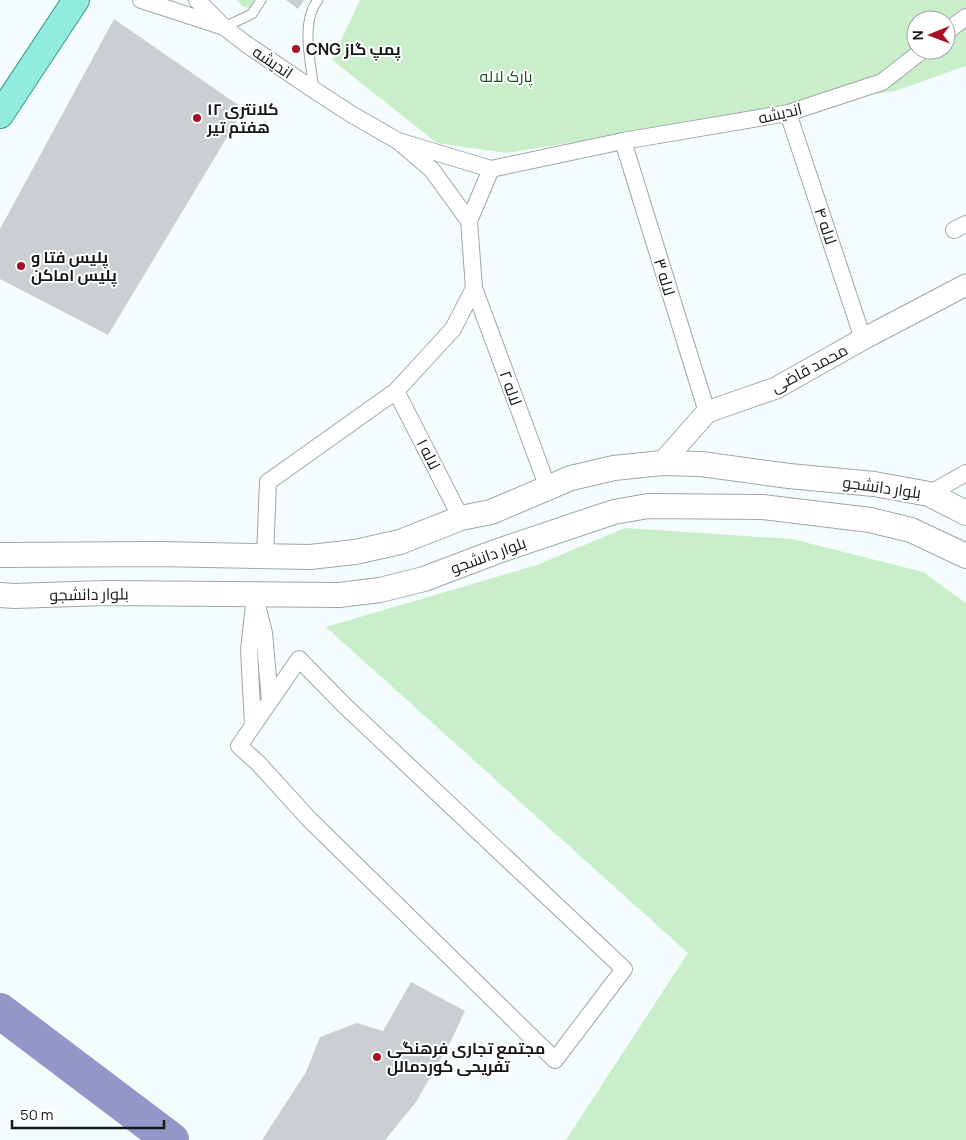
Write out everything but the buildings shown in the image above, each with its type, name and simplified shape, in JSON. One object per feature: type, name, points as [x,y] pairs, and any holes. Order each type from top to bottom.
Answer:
[{"type":"main road","points":[[0,114],[76,0]]},
{"type":"main road","name":"بلوار دانشجو","points":[[0,555],[310,557],[356,552],[400,542],[462,518],[492,512],[571,478],[614,468],[662,462],[701,464],[789,476],[874,484],[929,494],[966,513]]},
{"type":"main road","name":"بلوار دانشجو","points":[[0,595],[105,593],[339,595],[380,590],[424,579],[498,551],[614,512],[648,506],[762,507],[870,520],[911,530],[966,556]]},
{"type":"main road","points":[[259,594],[266,556]]},
{"type":"street","name":"اندیشه","points":[[141,0],[224,27],[314,90],[398,141]]},
{"type":"street","points":[[197,0],[224,27]]},
{"type":"street","name":"اندیشه","points":[[491,169],[623,141],[788,113],[882,82],[910,60]]},
{"type":"street","name":"لاله ۴","points":[[788,113],[863,339]]},
{"type":"street","points":[[398,141],[491,169],[469,221]]},
{"type":"street","points":[[398,141],[432,170],[469,221]]},
{"type":"street","name":"لاله ۳","points":[[623,141],[707,412]]},
{"type":"street","name":"لاله ۲","points":[[469,221],[474,288],[548,488]]},
{"type":"street","name":"محمد قاضی","points":[[662,462],[707,412],[776,388],[863,339],[966,285]]},
{"type":"street","points":[[266,556],[268,482],[396,391],[453,329],[474,288]]},
{"type":"street","name":"لاله ۱","points":[[396,391],[462,518]]},
{"type":"street","points":[[929,494],[966,473]]},
{"type":"street","points":[[259,594],[270,700]]},
{"type":"street","points":[[253,726],[249,650],[259,594]]},
{"type":"street","points":[[299,659],[344,705],[624,968],[554,1060],[309,819],[258,763],[239,746],[253,726],[299,659]]},
{"type":"lane","points":[[224,27],[252,14],[261,0]]},
{"type":"lane","points":[[314,90],[308,22],[313,6],[318,0]]},
{"type":"green space","points":[[237,0],[260,0],[255,10],[242,6]]},
{"type":"green space","name":"پارک لاله","points":[[360,0],[966,0],[966,66],[895,91],[506,153],[437,143],[332,60]]},
{"type":"green space","points":[[625,528],[792,539],[923,572],[966,603],[966,1140],[566,1140],[688,953],[326,627],[537,565]]},
{"type":"waterway","points":[[0,1011],[171,1140]]},
{"type":"place","name":"CNG پمپ گاز","points":[[296,49]]},
{"type":"place","name":"کلانتری ۱۲ هفتم تیر","points":[[197,118]]},
{"type":"place","name":"پلیس فتا و پلیس اماکن","points":[[21,266]]},
{"type":"place","name":"مجتمع تجاری فرهنگی تفریحی کوردمالل","points":[[377,1057]]}]
